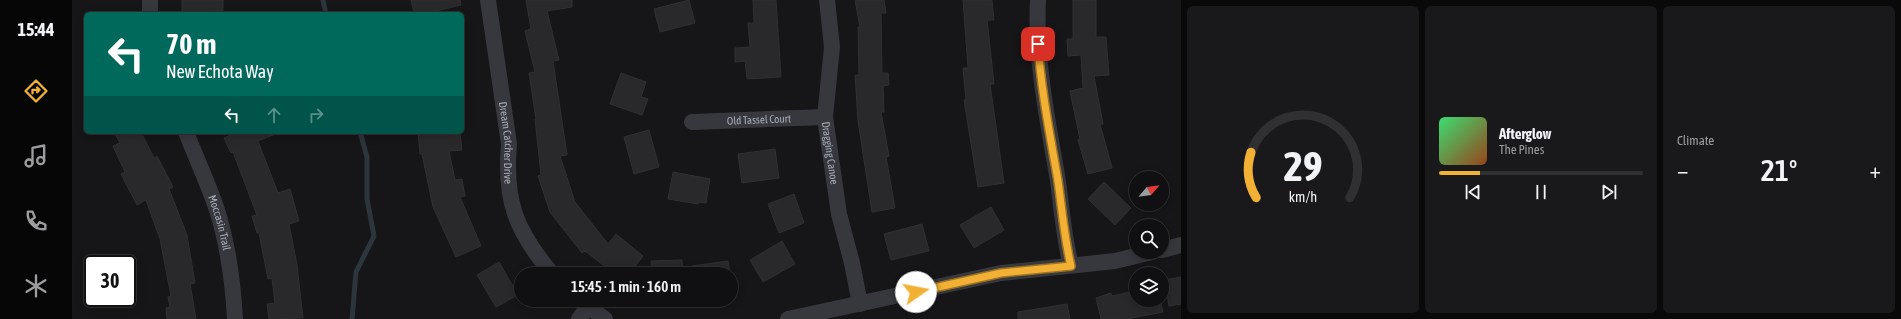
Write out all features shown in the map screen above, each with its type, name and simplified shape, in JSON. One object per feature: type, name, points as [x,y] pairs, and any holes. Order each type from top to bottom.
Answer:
[{"type":"street","points":[[150,0],[150,12]]},
{"type":"street","name":"Dream Catcher Drive","points":[[488,0],[509,144],[507,168],[509,192],[514,215],[524,237],[547,267]]},
{"type":"street","name":"Dragging Canoe","points":[[828,0],[832,47],[825,116],[839,214],[852,263],[860,304]]},
{"type":"street","points":[[1038,0],[1038,44],[1040,68],[1060,196],[1064,240],[1071,266]]},
{"type":"street","name":"Old Tassel Court","points":[[692,122],[825,116]]},
{"type":"street","name":"Moccasin Trail","points":[[187,134],[209,188],[224,235],[230,268],[235,319]]},
{"type":"street","points":[[1169,248],[1181,245]]},
{"type":"street","points":[[788,319],[1001,273],[1071,266],[1129,257]]},
{"type":"street","points":[[582,308],[605,319]]},
{"type":"building","points":[[182,0],[223,0],[223,11],[182,12]]},
{"type":"building","points":[[411,0],[460,0],[461,5],[431,12],[414,12]]},
{"type":"building","points":[[526,0],[572,0],[572,7],[547,11],[559,60],[553,61],[567,155],[560,156],[575,202],[608,244],[616,234],[643,256],[634,267],[606,267],[585,251],[582,253],[550,212],[538,176],[541,175],[536,119],[529,73],[535,72],[525,31],[531,29]]},
{"type":"building","points":[[689,0],[695,23],[660,32],[654,9]]},
{"type":"building","points":[[753,0],[776,0],[781,77],[747,79],[745,61],[735,62],[735,48],[750,47],[748,23],[754,23]]},
{"type":"building","points":[[855,0],[884,0],[886,13],[881,13],[882,73],[888,73],[889,85],[883,86],[884,112],[881,112],[889,156],[886,157],[895,208],[872,212],[858,121],[855,75],[859,75],[858,27],[860,27]]},
{"type":"building","points":[[963,0],[992,0],[994,20],[987,20],[994,84],[990,84],[1004,183],[978,187],[964,100],[966,100],[963,68],[968,68]]},
{"type":"building","points":[[1073,0],[1096,0],[1096,37],[1106,37],[1109,75],[1094,76],[1103,124],[1100,124],[1112,168],[1088,174],[1078,140],[1080,139],[1070,91],[1083,88],[1081,55],[1068,56],[1067,39],[1073,39]]},
{"type":"building","points":[[621,73],[646,82],[641,97],[648,99],[642,115],[610,104]]},
{"type":"building","points":[[649,130],[659,167],[634,174],[624,137]]},
{"type":"building","points":[[115,134],[142,134],[154,158],[157,156],[173,187],[169,189],[187,235],[195,283],[190,284],[196,319],[167,319],[166,308],[170,307],[168,297],[171,296],[160,239],[146,200],[137,205],[121,174],[125,172],[113,146],[120,143]]},
{"type":"building","points":[[233,134],[275,134],[258,141],[278,193],[290,189],[299,221],[289,224],[297,265],[303,318],[269,319],[267,304],[275,303],[272,278],[268,279],[259,233],[257,233],[252,216],[257,215],[233,152],[231,153],[224,138]]},
{"type":"building","points":[[418,134],[460,134],[462,150],[449,151],[455,180],[462,179],[465,196],[460,197],[481,246],[456,257],[433,207],[422,154],[420,154]]},
{"type":"building","points":[[775,149],[779,178],[742,183],[738,154]]},
{"type":"building","points":[[673,172],[710,179],[706,203],[698,202],[698,204],[668,199]]},
{"type":"building","points":[[1104,182],[1129,206],[1129,210],[1115,225],[1088,199]]},
{"type":"building","points":[[794,194],[804,223],[779,233],[768,204]]},
{"type":"building","points":[[991,207],[1004,230],[974,248],[960,225]]},
{"type":"building","points":[[922,224],[929,251],[891,260],[884,234]]},
{"type":"building","points":[[782,241],[795,264],[763,282],[750,260]]},
{"type":"building","points":[[682,260],[682,267],[651,267],[651,261]]},
{"type":"building","points":[[728,261],[729,267],[692,267]]},
{"type":"building","points":[[499,262],[514,288],[514,297],[496,307],[477,275]]},
{"type":"building","points":[[1181,277],[1181,304],[1169,306],[1169,279]]},
{"type":"building","points":[[1129,292],[1129,307],[1162,307],[1163,312],[1127,319],[1101,319],[1096,298],[1111,293],[1112,296]]},
{"type":"building","points":[[1067,304],[1070,319],[1018,319],[1018,312]]},
{"type":"waterway","points":[[323,0],[326,12]]},
{"type":"waterway","points":[[352,319],[356,272],[374,236],[367,199],[367,157],[361,134]]},
{"type":"route","points":[[916,292],[1001,273],[1071,266],[1064,240],[1060,196],[1040,68],[1038,44]]}]
